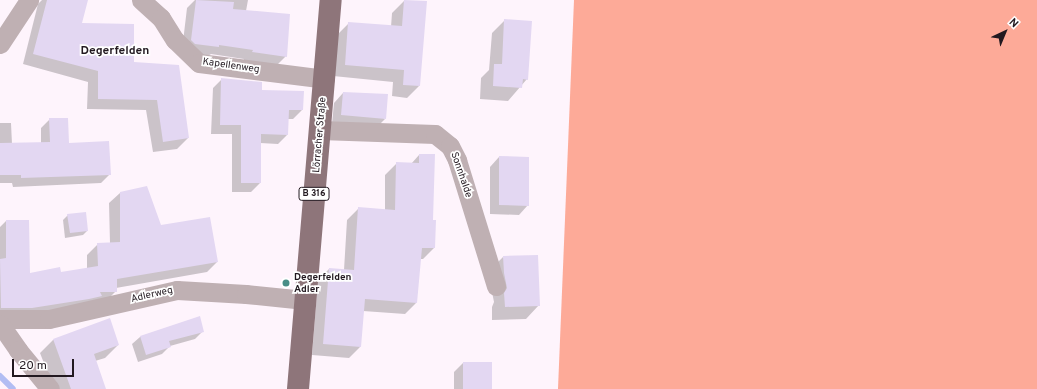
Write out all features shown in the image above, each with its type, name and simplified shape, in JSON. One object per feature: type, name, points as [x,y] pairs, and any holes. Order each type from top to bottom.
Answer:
[{"type":"main road","name":"Lörracher Straße","points":[[298,389],[331,0]]},
{"type":"street","points":[[0,44],[29,0]]},
{"type":"street","name":"Kapellenweg","points":[[141,0],[161,18],[175,40],[199,63],[324,78]]},
{"type":"street","name":"Sonnhalde","points":[[320,130],[435,134],[450,146],[457,160],[496,286]]},
{"type":"street","name":"Adlerweg","points":[[0,319],[49,319],[177,290],[246,294],[305,300]]},
{"type":"street","points":[[0,324],[18,350],[50,389]]},
{"type":"shaded area","points":[[574,0],[1037,0],[1037,389],[558,389]]},
{"type":"building","points":[[47,0],[88,0],[82,23],[134,24],[134,62],[179,65],[189,138],[163,142],[157,100],[98,99],[98,71],[33,54]]},
{"type":"building","points":[[196,0],[234,2],[233,9],[290,14],[287,57],[219,45],[219,47],[195,44],[191,40]]},
{"type":"building","points":[[404,0],[427,1],[420,86],[403,85],[404,70],[345,65],[348,22],[402,26]]},
{"type":"building","points":[[504,19],[532,21],[528,80],[523,79],[522,88],[493,86],[494,64],[502,64]]},
{"type":"building","points":[[221,78],[262,82],[262,90],[304,91],[303,110],[289,110],[288,135],[261,134],[261,183],[241,183],[241,125],[220,125]]},
{"type":"building","points":[[343,92],[388,94],[386,119],[341,115]]},
{"type":"building","points":[[49,118],[68,118],[69,143],[109,141],[111,175],[21,178],[21,175],[0,175],[0,143],[50,142]]},
{"type":"building","points":[[419,154],[435,154],[433,220],[436,220],[435,248],[422,248],[417,303],[365,299],[361,347],[323,344],[329,268],[354,270],[358,207],[395,210],[396,162],[419,163]]},
{"type":"building","points":[[499,156],[529,157],[529,206],[499,205]]},
{"type":"building","points":[[147,186],[161,225],[210,217],[218,262],[117,279],[117,292],[100,292],[102,296],[89,299],[32,308],[1,308],[0,259],[6,258],[6,220],[29,220],[30,273],[60,267],[61,272],[98,266],[97,243],[120,242],[120,192]]},
{"type":"building","points":[[86,212],[88,231],[70,233],[67,214]]},
{"type":"building","points":[[538,255],[540,306],[505,307],[504,293],[507,288],[503,256]]},
{"type":"building","points":[[200,316],[204,332],[169,341],[171,347],[146,355],[140,336]]},
{"type":"building","points":[[110,318],[119,345],[94,354],[106,389],[71,389],[53,339]]},
{"type":"building","points":[[463,362],[492,362],[492,389],[463,389]]},
{"type":"waterway","points":[[0,376],[13,389]]},
{"type":"place","name":"Degerfelden Adler","points":[[286,283]]},
{"type":"district","name":"Degerfelden","points":[[115,52]]}]
